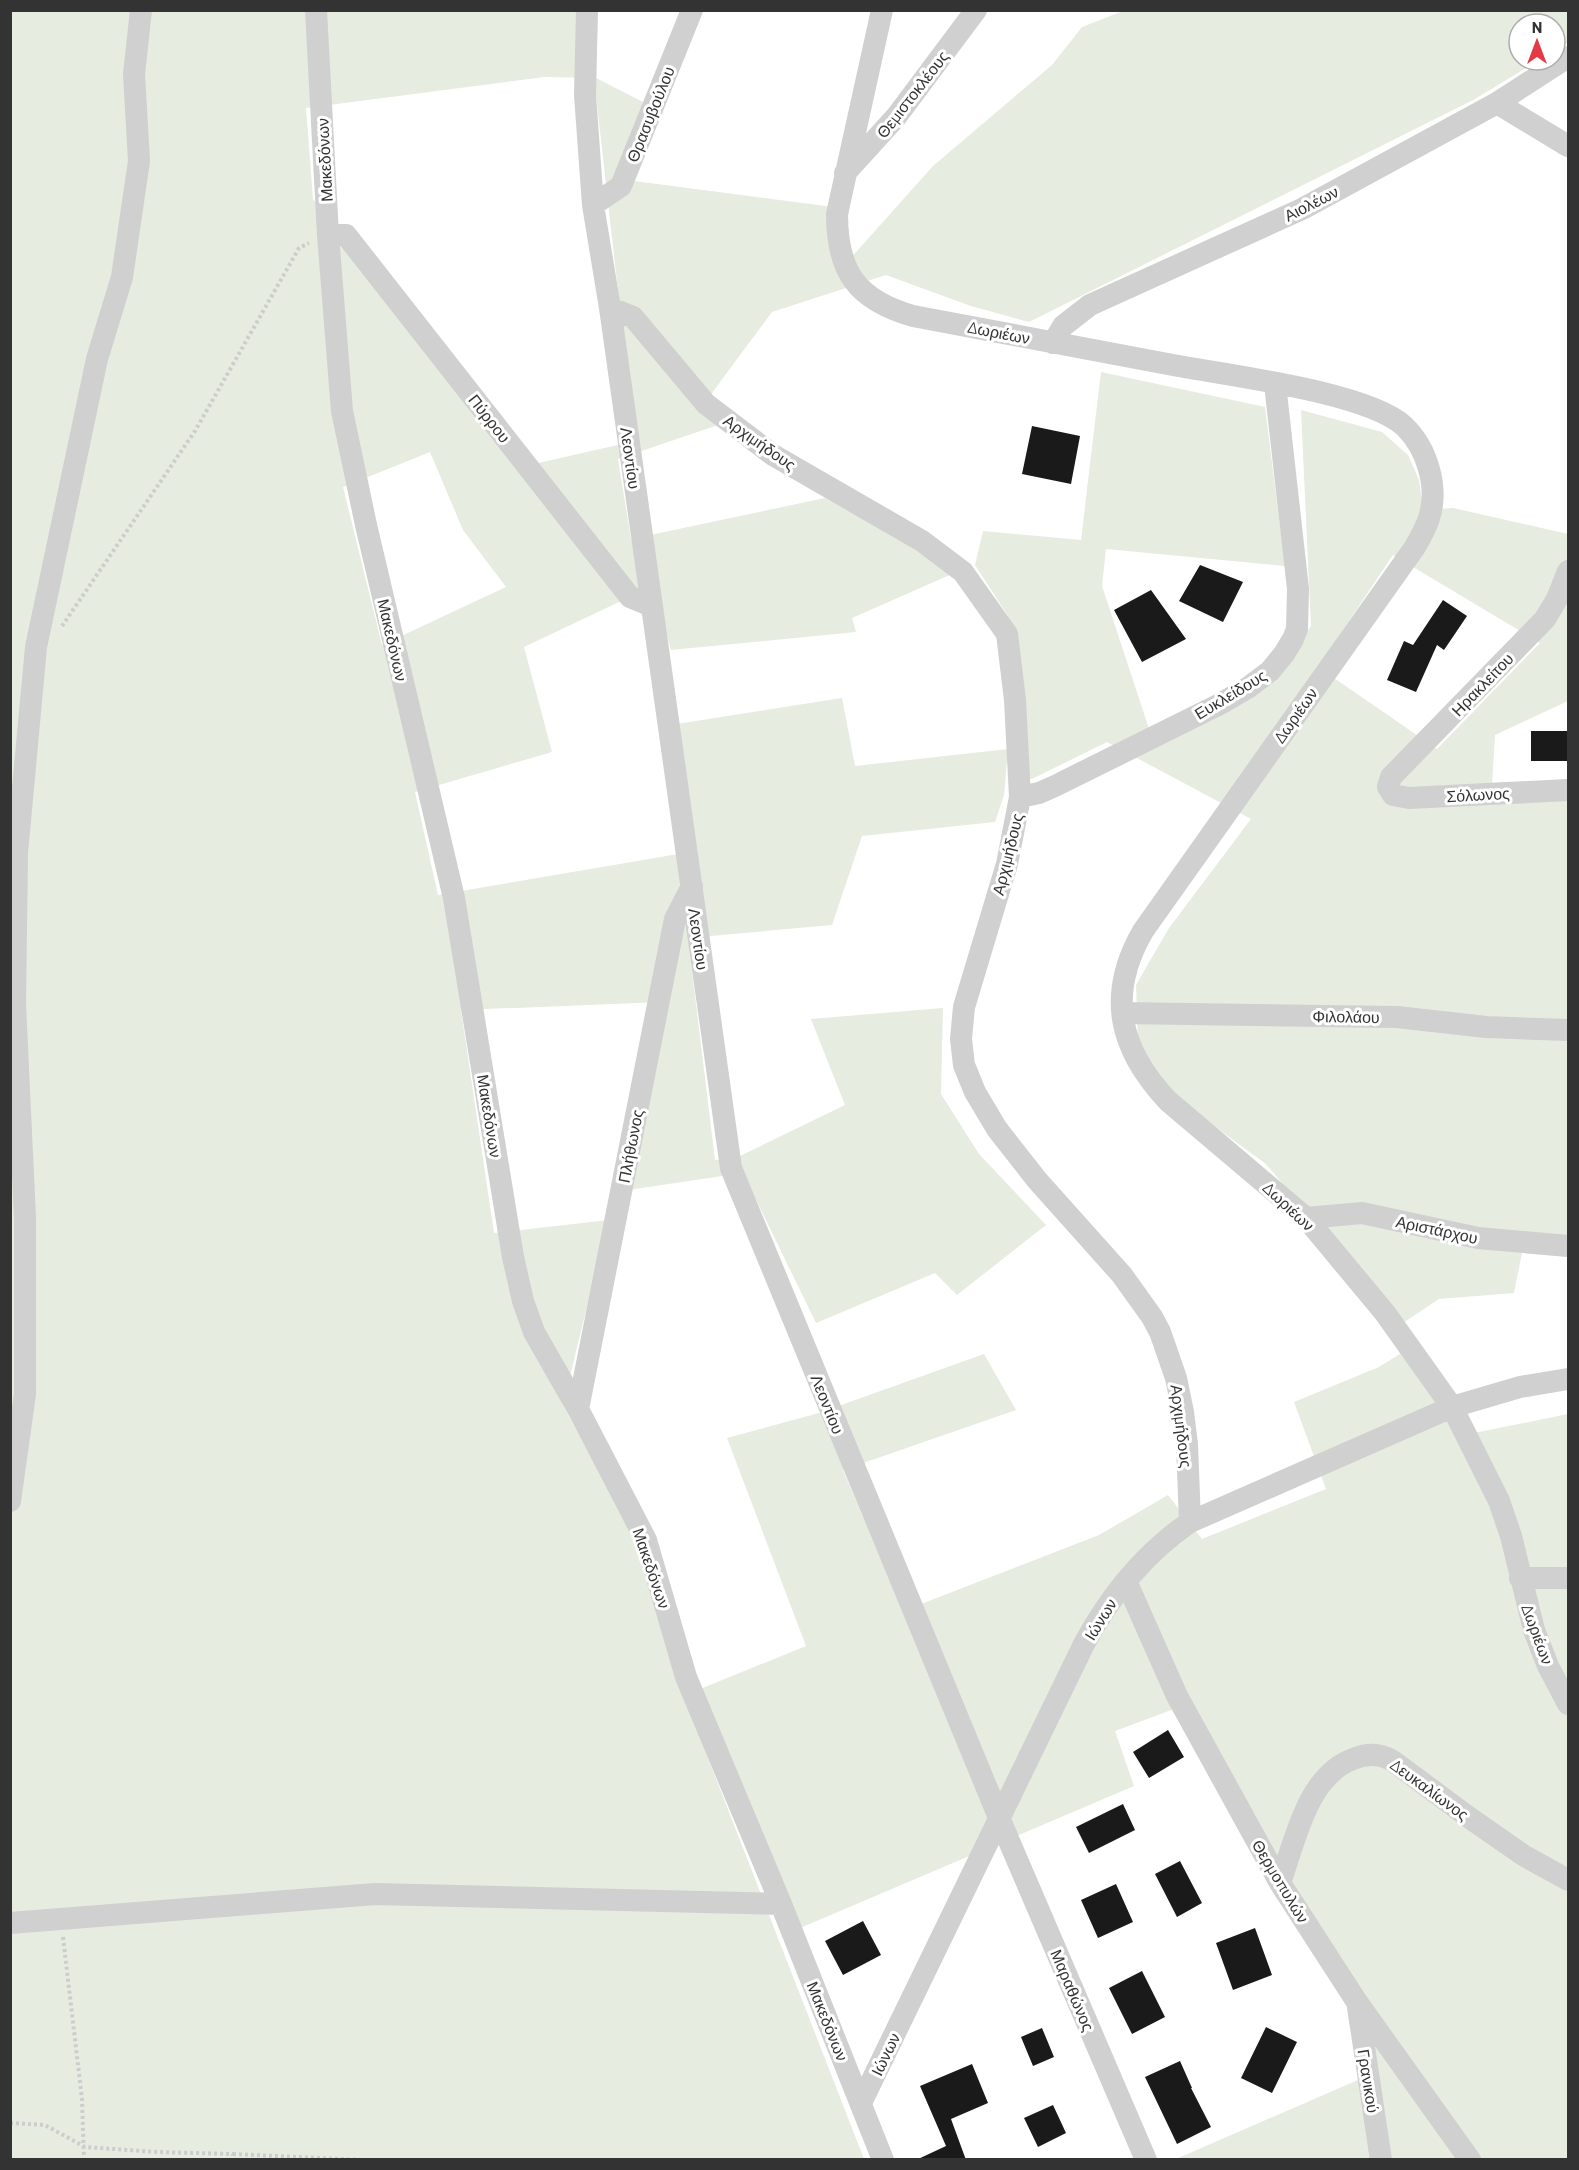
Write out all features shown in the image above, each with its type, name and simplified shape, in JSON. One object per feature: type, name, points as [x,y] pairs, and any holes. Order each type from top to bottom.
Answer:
[{"type":"street","points":[[10,1501],[25,1395],[25,1218],[15,1004],[17,853],[36,647],[97,358],[123,277],[139,161],[134,74],[141,10]]},
{"type":"street","name":"Μακεδόνων","points":[[316,10],[328,235],[342,411],[366,525],[454,898],[513,1257],[523,1301],[534,1332],[646,1540],[686,1677],[884,2160]]},
{"type":"street","name":"Λεοντίου","points":[[587,10],[585,95],[593,205],[610,308],[731,1168],[1000,1820]]},
{"type":"street","name":"Θρασυβούλου","points":[[593,205],[621,186],[692,10]]},
{"type":"street","name":"Δωριέων","points":[[882,10],[837,214],[839,246],[850,274],[870,298],[883,306],[913,316],[1275,384],[1358,403],[1378,410],[1404,426],[1421,447],[1427,462],[1432,492],[1429,519],[1415,547],[1131,951],[1126,970],[1123,1013],[1125,1031],[1131,1051],[1153,1085],[1168,1101],[1306,1218],[1385,1313],[1452,1407],[1499,1501],[1511,1536],[1529,1614],[1541,1648],[1569,1704]]},
{"type":"street","name":"Θεμιστοκλέους","points":[[844,174],[896,117],[976,10]]},
{"type":"street","name":"Αιολέων","points":[[1053,343],[1063,326],[1090,305],[1302,209],[1497,103],[1569,57]]},
{"type":"street","points":[[1497,103],[1569,146]]},
{"type":"street","name":"Πύρρου","points":[[328,235],[346,235],[630,597],[652,606]]},
{"type":"street","name":"Αρχιμήδους","points":[[610,308],[633,317],[706,404],[772,455],[922,542],[963,572],[1007,634],[1015,700],[1020,797],[1007,864],[964,1007],[961,1039],[964,1065],[975,1092],[997,1129],[1037,1180],[1122,1275],[1160,1332],[1180,1396],[1187,1444],[1190,1522]]},
{"type":"street","name":"Ευκλείδους","points":[[1020,797],[1039,793],[1055,786],[1220,704],[1263,678],[1284,654],[1297,629],[1299,604],[1275,384]]},
{"type":"street","name":"Ηρακλείτου","points":[[1389,790],[1391,777],[1545,619],[1569,571]]},
{"type":"street","name":"Σόλωνος","points":[[1389,790],[1397,796],[1409,798],[1569,790]]},
{"type":"street","name":"Πλήθωνος","points":[[578,1410],[675,919],[692,886]]},
{"type":"street","name":"Φιλολάου","points":[[1123,1013],[1397,1017],[1486,1027],[1569,1030]]},
{"type":"street","name":"Αριστάρχου","points":[[1306,1218],[1362,1214],[1478,1238],[1569,1246]]},
{"type":"street","name":"Ιώνων","points":[[861,2103],[1097,1620],[1126,1581],[1161,1543],[1190,1522],[1452,1407],[1520,1387],[1569,1379]]},
{"type":"street","points":[[1520,1578],[1569,1578]]},
{"type":"street","name":"Θερμοπυλών","points":[[1126,1581],[1176,1696],[1280,1883],[1357,2002],[1470,2160]]},
{"type":"street","name":"Δευκαλίωνος","points":[[1280,1883],[1303,1816],[1316,1788],[1331,1772],[1348,1760],[1370,1754],[1393,1761],[1515,1849],[1569,1880]]},
{"type":"street","name":"Μαραθώνος","points":[[1000,1820],[1146,2160]]},
{"type":"street","points":[[10,1923],[375,1894],[781,1904]]},
{"type":"street","name":"Γρανικού","points":[[1357,2002],[1381,2160]]},
{"type":"path","points":[[36,647],[60,629],[195,431],[298,248],[328,235]]},
{"type":"path","points":[[61,1920],[75,2025],[85,2147],[84,2160]]},
{"type":"path","points":[[10,2123],[45,2125],[85,2147],[233,2157],[363,2160]]},
{"type":"shaded area","points":[[11,11],[595,11],[594,77],[643,102],[619,179],[849,209],[845,237],[848,261],[933,166],[1052,65],[1082,27],[1123,11],[1568,11],[1567,43],[1567,12],[1507,12],[1507,72],[1519,72],[1475,99],[1029,322],[971,306],[886,275],[772,312],[703,405],[724,423],[618,459],[631,539],[825,498],[897,535],[952,574],[852,618],[856,632],[671,650],[656,596],[619,602],[524,647],[552,752],[415,792],[438,895],[696,851],[677,724],[842,698],[855,766],[1008,749],[1004,795],[995,822],[862,836],[832,925],[688,938],[715,1160],[736,1158],[845,1105],[811,1019],[943,1008],[941,1094],[979,1154],[1046,1225],[957,1295],[935,1273],[816,1323],[743,1173],[628,1190],[663,1002],[461,1010],[494,1233],[608,1220],[563,1405],[634,1536],[683,1696],[806,1646],[727,1438],[819,1413],[984,1354],[1016,1410],[843,1470],[903,1611],[1099,1535],[1168,1495],[1202,1539],[1326,1489],[1294,1402],[1379,1367],[1411,1347],[1474,1433],[1568,1414],[1568,2159],[1176,2159],[1374,2073],[1377,2015],[1275,1863],[1190,1703],[1115,1731],[1134,1786],[786,1934],[692,1717],[864,2159],[11,2160]],"holes":[[[544,77],[594,78],[635,441],[521,467],[313,199],[306,108]],[[430,452],[463,530],[506,587],[382,645],[343,487]]]},
{"type":"shaded area","points":[[1101,372],[1265,407],[1285,566],[1106,549],[1102,586],[1154,744],[1272,679],[1311,626],[1301,410],[1382,432],[1408,455],[1419,480],[1423,510],[1453,508],[1568,534],[1568,701],[1495,735],[1491,801],[1568,798],[1568,1237],[1526,1233],[1514,1293],[1439,1299],[1397,1327],[1336,1248],[1266,1164],[1173,1096],[1138,1043],[1136,985],[1169,928],[1251,819],[1107,742],[1032,779],[1023,776],[1008,616],[975,565],[983,531],[1081,540]],"holes":[[[1393,555],[1540,643],[1437,749],[1318,667]]]},
{"type":"building","points":[[1032,426],[1080,436],[1071,484],[1022,474]]},
{"type":"building","points":[[1200,565],[1243,582],[1223,622],[1179,601]]},
{"type":"building","points":[[1151,590],[1186,639],[1142,662],[1114,610]]},
{"type":"building","points":[[1443,600],[1467,616],[1444,650],[1437,645],[1416,692],[1387,680],[1404,641],[1413,645]]},
{"type":"building","points":[[1531,731],[1569,731],[1569,761],[1531,761]]},
{"type":"building","points":[[1168,1730],[1184,1757],[1149,1778],[1133,1752]]},
{"type":"building","points":[[1123,1804],[1135,1830],[1089,1853],[1076,1827]]},
{"type":"building","points":[[1180,1861],[1202,1903],[1177,1917],[1155,1874]]},
{"type":"building","points":[[1116,1884],[1133,1922],[1098,1938],[1081,1900]]},
{"type":"building","points":[[863,1921],[881,1955],[843,1975],[825,1941]]},
{"type":"building","points":[[1255,1928],[1272,1975],[1233,1990],[1216,1943]]},
{"type":"building","points":[[1142,1971],[1165,2017],[1132,2034],[1109,1988]]},
{"type":"building","points":[[1266,2027],[1297,2042],[1272,2093],[1241,2078]]},
{"type":"building","points":[[1042,2028],[1054,2057],[1033,2066],[1021,2037]]},
{"type":"building","points":[[1180,2061],[1211,2127],[1177,2144],[1145,2077]]},
{"type":"building","points":[[972,2064],[988,2103],[951,2119],[966,2160],[916,2160],[946,2146],[920,2086]]},
{"type":"building","points":[[1053,2105],[1066,2133],[1038,2147],[1024,2118]]}]
